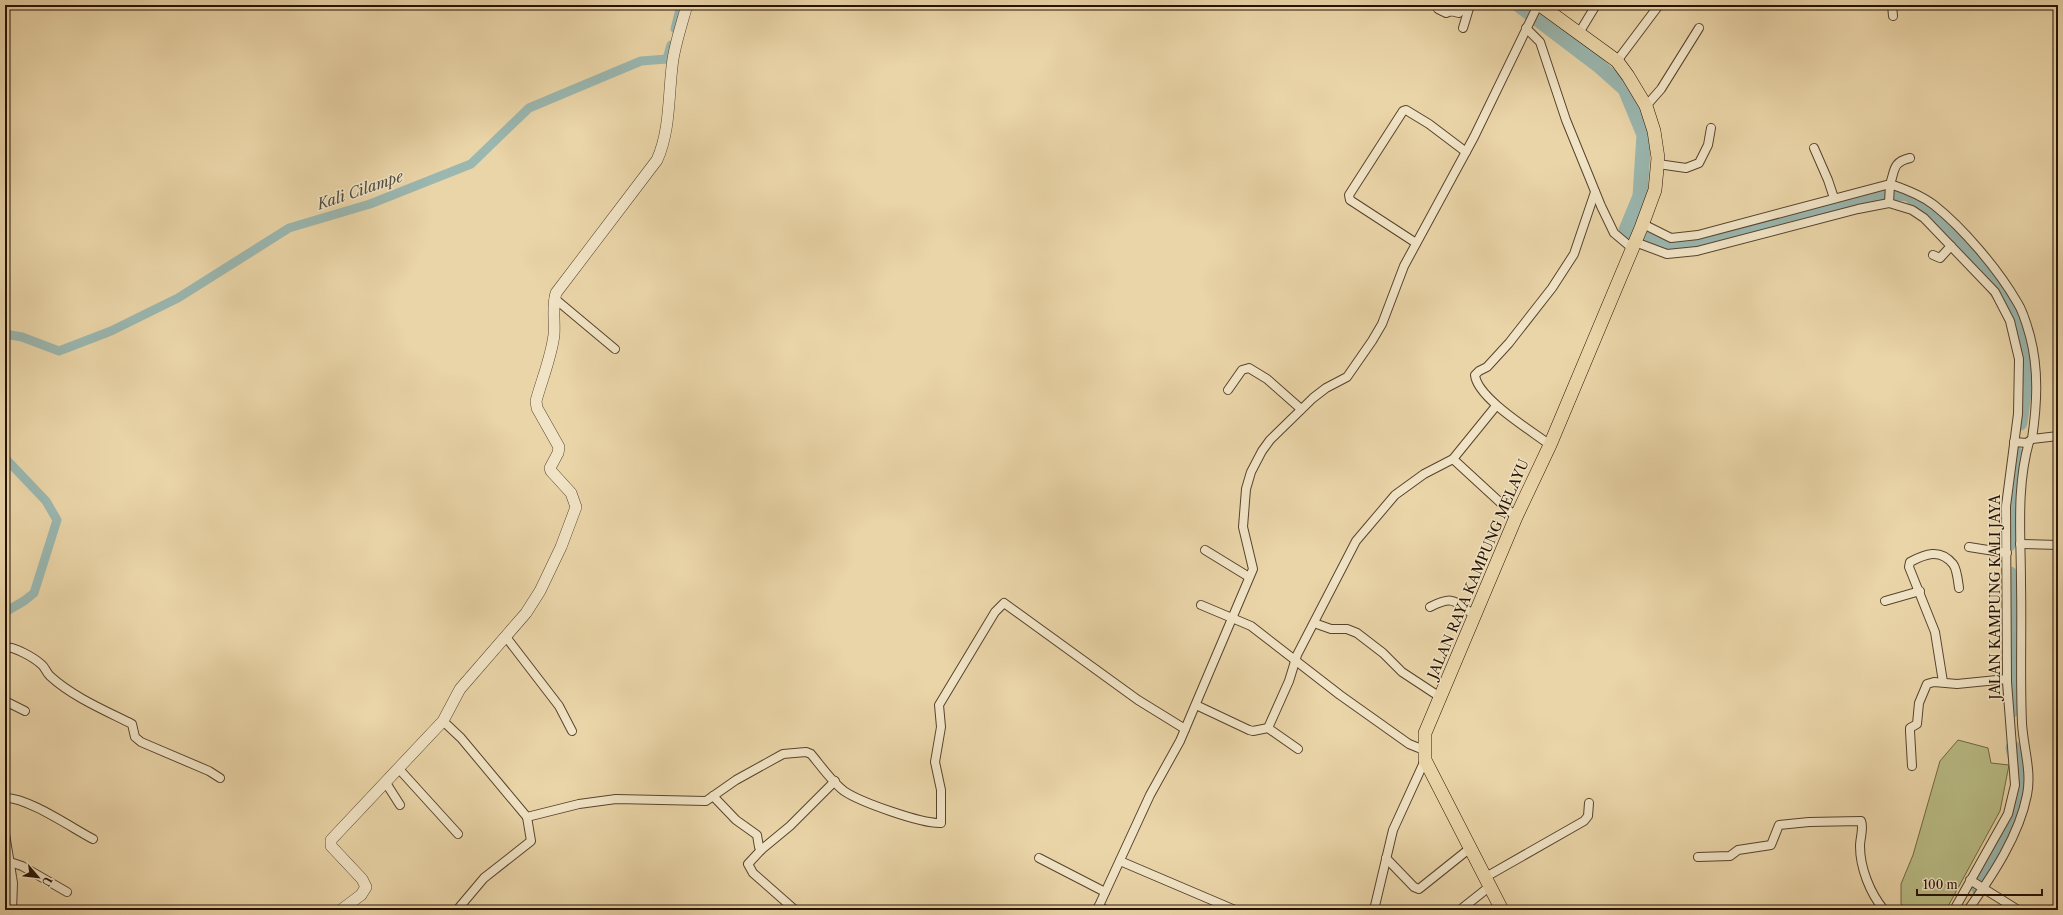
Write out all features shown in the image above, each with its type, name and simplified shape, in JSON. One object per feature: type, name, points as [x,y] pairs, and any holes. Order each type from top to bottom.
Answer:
[{"type":"main road","points":[[1538,6],[1579,33],[1617,61]]},
{"type":"main road","name":"JALAN RAYA KAMPUNG MELAYU","points":[[1424,755],[1425,734],[1440,697],[1516,517],[1550,445],[1638,236],[1655,190],[1658,164],[1654,130],[1646,106],[1617,61]]},
{"type":"main road","points":[[1424,755],[1486,883],[1502,910]]},
{"type":"street","points":[[341,910],[361,895],[366,887],[362,879],[331,846],[330,842],[443,722],[460,689],[526,613],[540,591],[561,547],[576,507],[571,493],[551,471],[550,468],[558,453],[559,447],[537,408],[536,401],[553,337],[556,319],[554,298],[556,293],[656,160],[660,152],[665,132],[673,58],[687,5]]},
{"type":"street","points":[[1579,33],[1596,5]]},
{"type":"street","points":[[1617,61],[1659,5]]},
{"type":"street","points":[[1892,5],[1893,16]]},
{"type":"street","points":[[1100,909],[1106,892],[1150,795],[1173,756],[1196,705],[1249,577],[1252,565],[1243,527],[1246,489],[1251,472],[1262,451],[1270,440],[1301,409],[1326,388],[1347,377],[1362,358],[1382,324],[1404,266],[1442,199],[1530,19],[1538,6]]},
{"type":"street","points":[[1438,9],[1446,13],[1451,11],[1459,13],[1462,10],[1468,9],[1468,17],[1463,28]]},
{"type":"street","points":[[1526,28],[1540,42],[1554,87],[1614,233],[1671,238],[1698,235],[1834,198],[1890,186],[1915,193],[1934,205],[1978,248],[2018,302],[2030,336],[2036,369],[2037,406],[2020,485],[2021,681],[2022,724],[2027,766],[2027,795],[2020,819],[2011,840],[1968,910]]},
{"type":"street","points":[[1646,106],[1661,88],[1699,28]]},
{"type":"street","points":[[1416,243],[1357,206],[1350,200],[1349,195],[1403,111],[1406,110],[1429,124],[1466,152]]},
{"type":"street","points":[[1658,164],[1686,168],[1699,163],[1708,145],[1711,128]]},
{"type":"street","points":[[1814,148],[1834,198]]},
{"type":"street","points":[[1889,201],[1893,168],[1904,159],[1910,158]]},
{"type":"street","points":[[1550,445],[1496,406],[1482,392],[1475,376],[1478,371],[1487,367],[1510,343],[1552,288],[1574,254],[1596,192]]},
{"type":"street","name":"JALAN KAMPUNG KALI JAYA","points":[[1638,236],[1667,254],[1697,251],[1889,201],[1912,210],[1924,218],[1995,292],[2010,321],[2017,346],[2020,372],[2018,414],[2006,506],[2008,681],[2010,734],[2015,774],[2014,795],[2008,814],[1954,910]]},
{"type":"street","points":[[1934,256],[1940,258],[1951,246]]},
{"type":"street","points":[[554,298],[615,349]]},
{"type":"street","points":[[1228,390],[1242,370],[1249,368],[1267,380],[1301,409]]},
{"type":"street","points":[[1268,728],[1289,682],[1296,660],[1356,541],[1386,504],[1424,474],[1454,459],[1496,406]]},
{"type":"street","points":[[2015,442],[2058,436]]},
{"type":"street","points":[[1454,459],[1516,517]]},
{"type":"street","points":[[2020,544],[2058,545]]},
{"type":"street","points":[[1969,547],[2007,553]]},
{"type":"street","points":[[1206,550],[1249,577]]},
{"type":"street","points":[[1943,682],[1935,632],[1920,591],[1909,567],[1910,562],[1923,555],[1936,553],[1953,564],[1959,588]]},
{"type":"street","points":[[1885,601],[1920,591]]},
{"type":"street","points":[[1430,607],[1442,601],[1451,600],[1474,615]]},
{"type":"street","points":[[527,817],[580,804],[616,799],[706,801],[767,761],[783,754],[806,752],[811,754],[844,791],[886,809],[929,822],[941,823],[941,790],[935,762],[941,727],[939,705],[995,612],[1004,603],[1138,700],[1185,728]]},
{"type":"street","points":[[1202,605],[1250,626],[1424,755],[1393,830],[1374,910]]},
{"type":"street","points":[[1314,623],[1331,629],[1347,629],[1357,633],[1383,653],[1402,672],[1440,697]]},
{"type":"street","points":[[506,637],[559,706],[572,731]]},
{"type":"street","points":[[5,647],[35,659],[41,664],[49,676],[66,688],[132,724],[135,737],[141,742],[209,770],[220,778]]},
{"type":"street","points":[[1912,766],[1910,728],[1917,724],[1919,703],[1924,689],[1930,682],[1958,684],[2021,681]]},
{"type":"street","points":[[5,701],[25,711]]},
{"type":"street","points":[[1196,705],[1249,730],[1253,731],[1268,728],[1298,749]]},
{"type":"street","points":[[443,722],[461,738],[527,817],[531,841],[484,878],[457,910]]},
{"type":"street","points":[[399,769],[458,834]]},
{"type":"street","points":[[795,910],[748,867],[749,862],[790,826],[835,781]]},
{"type":"street","points":[[386,783],[400,805]]},
{"type":"street","points":[[714,796],[736,820],[757,834],[758,847],[761,850]]},
{"type":"street","points":[[5,798],[17,799],[45,812],[93,839]]},
{"type":"street","points":[[1460,910],[1486,883],[1584,821],[1588,816],[1589,803]]},
{"type":"street","points":[[1698,857],[1730,856],[1738,850],[1771,846],[1774,841],[1776,830],[1779,826],[1809,822],[1861,821],[1860,846],[1864,875],[1877,902],[1884,910]]},
{"type":"street","points":[[5,834],[13,883],[12,910]]},
{"type":"street","points":[[1386,858],[1414,887],[1419,889],[1469,849]]},
{"type":"street","points":[[1039,858],[1106,892]]},
{"type":"street","points":[[1120,861],[1235,910]]},
{"type":"street","points":[[10,862],[22,866],[67,892]]},
{"type":"street","points":[[1971,881],[2018,910]]},
{"type":"green space","points":[[1958,740],[1988,748],[1991,763],[2009,765],[2000,811],[1946,910],[1909,910],[1901,904],[1901,884],[1913,855],[1940,761]]},
{"type":"waterway","name":"Kali Cilampe","points":[[675,29],[681,5]]},
{"type":"waterway","points":[[1519,5],[1598,65],[1625,89],[1644,135],[1640,196],[1626,230],[1659,245],[1698,246],[1882,192],[1909,194],[1972,257],[2014,315],[2026,377],[2020,423]]},
{"type":"waterway","name":"Kali Cilampe","points":[[5,334],[22,337],[59,351],[111,331],[178,298],[289,228],[370,204],[471,164],[529,108],[641,61],[667,59],[671,45]]},
{"type":"waterway","points":[[2009,544],[2016,454]]},
{"type":"waterway","name":"Kali Cilampe","points":[[5,458],[46,501],[57,520],[34,593],[24,601],[5,612]]},
{"type":"waterway","points":[[2010,574],[2012,710]]},
{"type":"waterway","points":[[1979,889],[2016,822],[2020,777],[2013,748]]}]
